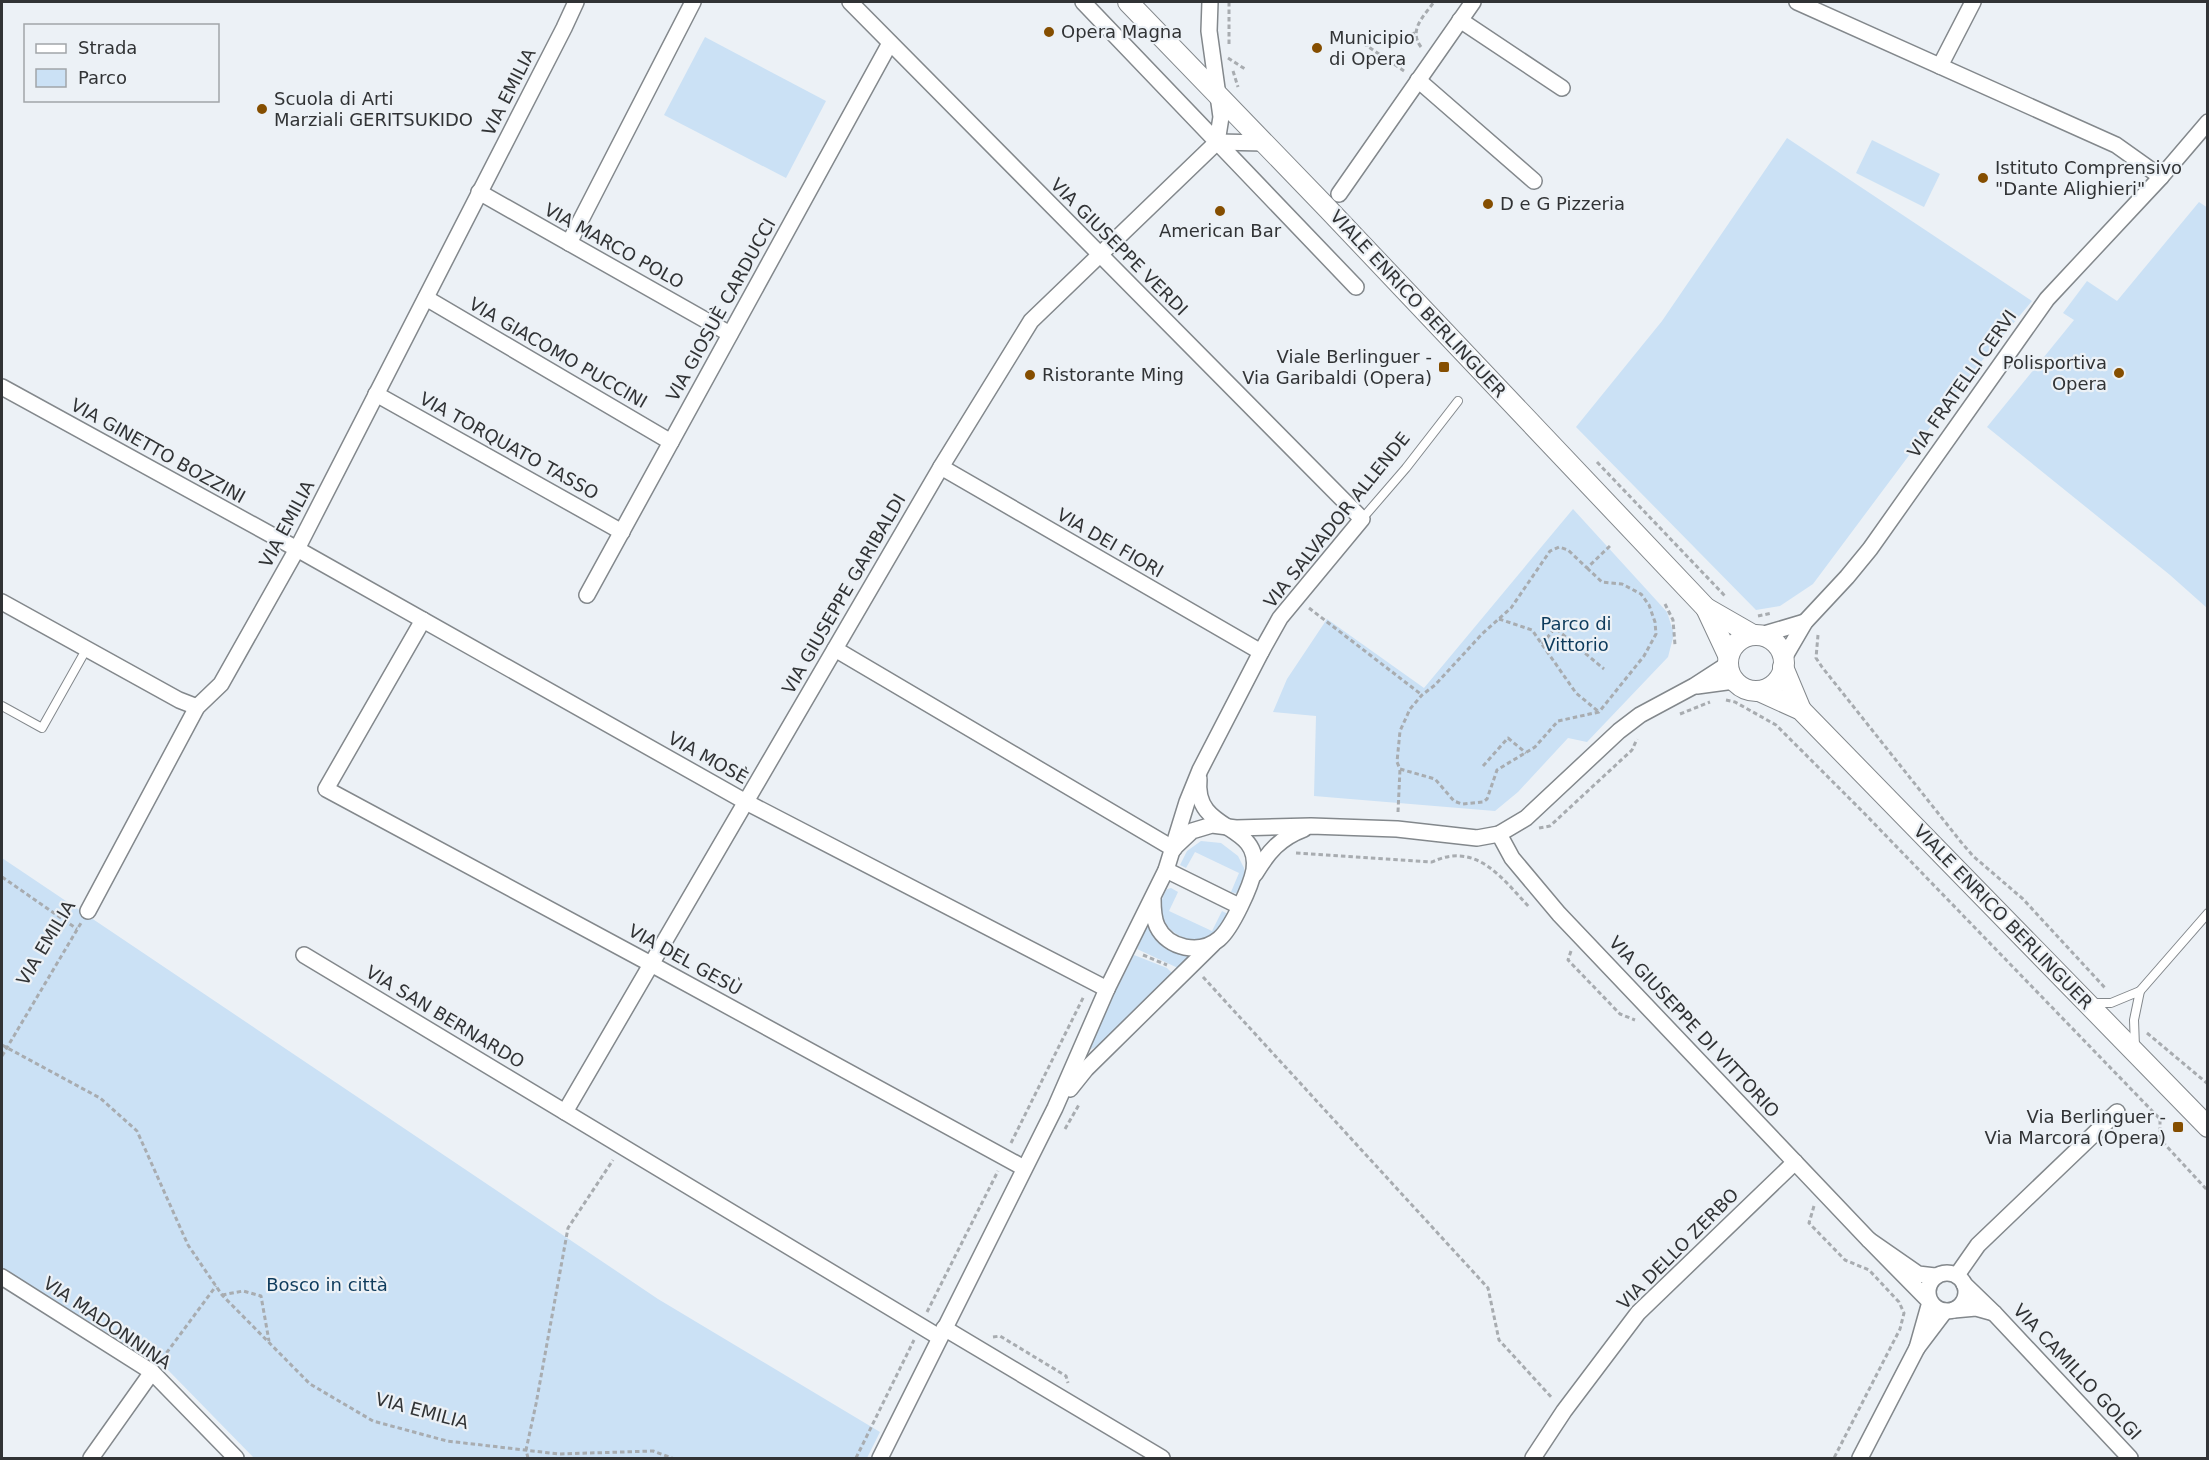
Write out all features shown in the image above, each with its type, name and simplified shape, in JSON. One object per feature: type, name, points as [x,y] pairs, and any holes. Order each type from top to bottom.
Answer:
[{"type":"street","name":"VIA EMILIA","points":[[88,911],[197,707],[221,684],[297,549],[576,2]]},
{"type":"street","points":[[568,243],[693,2]]},
{"type":"street","name":"VIA GIUSEPPE VERDI","points":[[850,2],[1362,519]]},
{"type":"street","points":[[1083,2],[1356,287]]},
{"type":"street","name":"VIALE ENRICO BERLINGUER","points":[[1128,2],[1265,143],[1706,608],[1757,635]]},
{"type":"street","points":[[1210,2],[1209,31],[1221,117],[1217,142]]},
{"type":"street","points":[[1339,194],[1473,2]]},
{"type":"street","points":[[1797,2],[2116,145],[2161,177]]},
{"type":"street","points":[[1940,66],[1973,2]]},
{"type":"street","points":[[1460,20],[1562,88]]},
{"type":"street","name":"VIA GIOSUÈ CARDUCCI","points":[[587,595],[890,43]]},
{"type":"street","points":[[1418,80],[1534,181]]},
{"type":"street","name":"VIA FRATELLI CERVI","points":[[1783,663],[1805,622],[1870,549],[2047,299],[2161,177],[2208,122]]},
{"type":"street","points":[[1217,142],[1265,143]]},
{"type":"street","name":"VIA GIUSEPPE GARIBALDI","points":[[565,1112],[941,468],[1031,321],[1217,142]]},
{"type":"street","name":"VIA MARCO POLO","points":[[479,192],[730,334]]},
{"type":"street","name":"VIA GIACOMO PUCCINI","points":[[426,298],[671,442]]},
{"type":"street","name":"VIA GINETTO BOZZINI","points":[[2,387],[297,549]]},
{"type":"street","name":"VIA TORQUATO TASSO","points":[[376,394],[622,532]]},
{"type":"street","name":"VIA DEI FIORI","points":[[941,468],[1260,652]]},
{"type":"street","name":"VIA SALVADOR ALLENDE","points":[[1055,1108],[1107,989],[1166,870],[1187,802],[1200,770],[1260,652],[1280,618],[1362,519]]},
{"type":"street","name":"VIA MOSÈ","points":[[297,549],[746,802],[1107,989]]},
{"type":"street","points":[[2,602],[179,700],[197,707]]},
{"type":"street","name":"VIALE ENRICO BERLINGUER","points":[[1706,608],[1730,667]]},
{"type":"street","name":"VIA DEL GESÙ","points":[[423,620],[326,789],[1024,1168]]},
{"type":"street","points":[[835,649],[1174,849],[1188,834],[1202,826],[1216,825],[1397,829],[1477,837],[1499,834],[1533,813],[1619,731],[1640,715],[1730,667],[1737,642],[1805,622]]},
{"type":"street","points":[[1730,667],[1749,690],[1759,691],[1778,681],[1783,663],[1776,643],[1757,635]]},
{"type":"street","name":"VIALE ENRICO BERLINGUER","points":[[1783,663],[1802,710]]},
{"type":"street","name":"VIALE ENRICO BERLINGUER","points":[[1759,691],[1802,710],[2206,1127]]},
{"type":"street","points":[[1200,770],[1198,789],[1204,808],[1212,818],[1239,833],[1251,848],[1254,863],[1252,879]]},
{"type":"street","points":[[880,1458],[1055,1108],[1086,1069],[1185,980],[1224,934],[1267,854],[1279,841],[1311,826]]},
{"type":"street","name":"VIA GIUSEPPE DI VITTORIO","points":[[1499,834],[1512,858],[1559,914],[1930,1302]]},
{"type":"street","points":[[1166,870],[1239,906]]},
{"type":"street","points":[[1153,899],[1155,923],[1162,934],[1172,942],[1184,947],[1197,948],[1215,942]]},
{"type":"street","name":"VIA SAN BERNARDO","points":[[304,955],[565,1112],[941,1332],[1162,1458]]},
{"type":"street","points":[[1917,1348],[1949,1311],[1963,1302],[1966,1296],[1961,1280],[1978,1245],[2116,1112]]},
{"type":"street","name":"VIA DELLO ZERBO","points":[[1533,1458],[1564,1411],[1638,1313],[1795,1162]]},
{"type":"street","name":"VIA GIUSEPPE DI VITTORIO","points":[[1869,1240],[1918,1274],[1935,1276]]},
{"type":"street","points":[[1860,1458],[1917,1348],[1930,1302],[1927,1291],[1929,1286],[1935,1276],[1946,1273],[1961,1280]]},
{"type":"street","name":"VIA MADONNINA","points":[[2,1277],[152,1372],[236,1458]]},
{"type":"street","name":"VIA CAMILLO GOLGI","points":[[1961,1280],[2130,1458]]},
{"type":"street","points":[[1930,1302],[1934,1306],[1949,1311]]},
{"type":"street","name":"VIA CAMILLO GOLGI","points":[[1949,1311],[1976,1308],[1994,1313]]},
{"type":"street","points":[[91,1458],[152,1372]]},
{"type":"lane","name":"VIA SALVADOR ALLENDE","points":[[1362,519],[1406,468],[1458,401]]},
{"type":"lane","points":[[2,706],[42,728],[87,648]]},
{"type":"lane","points":[[2085,1001],[2111,1004],[2140,991],[2208,914]]},
{"type":"lane","points":[[2136,1054],[2134,1020],[2140,991]]},
{"type":"path","points":[[1229,2],[1229,47]]},
{"type":"path","points":[[1434,2],[1415,33],[1421,47],[1435,56]]},
{"type":"path","points":[[1366,46],[1415,33]]},
{"type":"path","points":[[1357,39],[1418,80]]},
{"type":"path","points":[[1240,94],[1229,58],[1245,69]]},
{"type":"path","points":[[1587,568],[1612,544]]},
{"type":"path","points":[[1397,829],[1400,769],[1397,762],[1401,731],[1410,709],[1422,695],[1436,686],[1482,634],[1511,608],[1550,550],[1559,547],[1568,550],[1602,582],[1622,584],[1641,594],[1649,604],[1656,634],[1644,656],[1599,712],[1558,722],[1535,747],[1497,770],[1487,799],[1483,802],[1462,804],[1454,801],[1435,779],[1400,769]]},
{"type":"path","points":[[1665,604],[1673,621],[1676,645]]},
{"type":"path","points":[[1309,608],[1422,695]]},
{"type":"path","points":[[1499,619],[1532,630],[1576,693],[1599,712]]},
{"type":"path","points":[[1542,644],[1555,628],[1604,669]]},
{"type":"path","points":[[1674,717],[1711,702],[1728,700],[1740,704],[1776,725],[2160,1119],[2160,1139],[2208,1191]]},
{"type":"path","points":[[1533,834],[1538,829],[1550,826],[1632,750],[1638,736]]},
{"type":"path","points":[[1484,766],[1508,738],[1526,753]]},
{"type":"path","points":[[1295,852],[1432,861],[1447,855],[1468,856],[1492,870],[1531,909]]},
{"type":"path","points":[[2,877],[77,929]]},
{"type":"path","name":"VIA EMILIA","points":[[2,1056],[88,911]]},
{"type":"path","points":[[1565,945],[1571,951],[1568,960],[1620,1014],[1634,1018],[1642,1027]]},
{"type":"path","points":[[1127,948],[1175,969],[1185,980],[1205,970]]},
{"type":"path","points":[[1201,974],[1488,1288],[1499,1340],[1564,1411]]},
{"type":"path","name":"VIA EMILIA","points":[[2,1045],[100,1098],[137,1131],[188,1245],[222,1295],[310,1384],[373,1422],[447,1441],[559,1454],[653,1451],[672,1458]]},
{"type":"path","points":[[1062,1133],[1085,1095]]},
{"type":"path","points":[[528,1458],[525,1450],[536,1404],[568,1228],[623,1146]]},
{"type":"path","points":[[1807,1199],[1814,1207],[1809,1223],[1845,1260],[1869,1270],[1899,1302],[1904,1313],[1900,1329],[1834,1458]]},
{"type":"path","points":[[152,1372],[216,1286]]},
{"type":"path","points":[[222,1295],[243,1291],[261,1296],[269,1341]]},
{"type":"path","points":[[986,1333],[994,1338],[1000,1336],[1066,1376],[1069,1386]]},
{"type":"green space","points":[[705,37],[826,101],[786,178],[664,115]]},
{"type":"green space","points":[[1787,138],[2032,301],[1960,387],[1813,584],[1780,606],[1756,610],[1576,427],[1662,321]]},
{"type":"green space","points":[[1872,140],[1940,174],[1924,207],[1856,173]]},
{"type":"green space","name":"Polisportiva Opera","points":[[2199,202],[2208,208],[2207,608],[2170,575],[1987,427],[2074,320],[2063,313],[2087,281],[2117,301]]},
{"type":"green space","name":"Parco di Vittorio","points":[[1573,509],[1667,612],[1674,634],[1668,657],[1587,742],[1568,738],[1518,792],[1495,811],[1314,796],[1316,716],[1273,712],[1287,679],[1327,619],[1424,688]]},
{"type":"green space","points":[[1201,841],[1221,843],[1238,856],[1244,868],[1245,877],[1238,894],[1231,892],[1239,873],[1195,852],[1186,868],[1180,865],[1187,851]]},
{"type":"green space","name":"Bosco in città","points":[[2,858],[658,1299],[880,1432],[867,1458],[254,1458],[168,1370],[2,1268]]},
{"type":"green space","points":[[1171,888],[1178,892],[1169,911],[1212,931],[1222,911],[1230,915],[1219,930],[1206,938],[1192,939],[1179,936],[1169,928],[1162,917],[1161,903],[1167,889]]},
{"type":"green space","points":[[1149,927],[1167,947],[1179,954],[1192,957],[1178,968],[1137,949],[1146,928]]},
{"type":"green space","points":[[1134,955],[1167,968],[1173,974],[1098,1046],[1089,1050],[1093,1035]]},
{"type":"place","name":"Opera Magna","points":[[1049,32]]},
{"type":"place","name":"Municipio di Opera","points":[[1317,48]]},
{"type":"place","name":"Scuola di Arti Marziali GERITSUKIDO","points":[[262,109]]},
{"type":"place","name":"Istituto Comprensivo \"Dante Alighieri\"","points":[[1983,178]]},
{"type":"place","name":"D e G Pizzeria","points":[[1488,204]]},
{"type":"place","name":"American Bar","points":[[1220,211]]},
{"type":"place","name":"Viale Berlinguer - Via Garibaldi (Opera)","points":[[1444,367]]},
{"type":"place","name":"Polisportiva Opera","points":[[2119,373]]},
{"type":"place","name":"Ristorante Ming","points":[[1030,375]]},
{"type":"place","name":"Via Berlinguer - Via Marcora (Opera)","points":[[2178,1127]]}]
